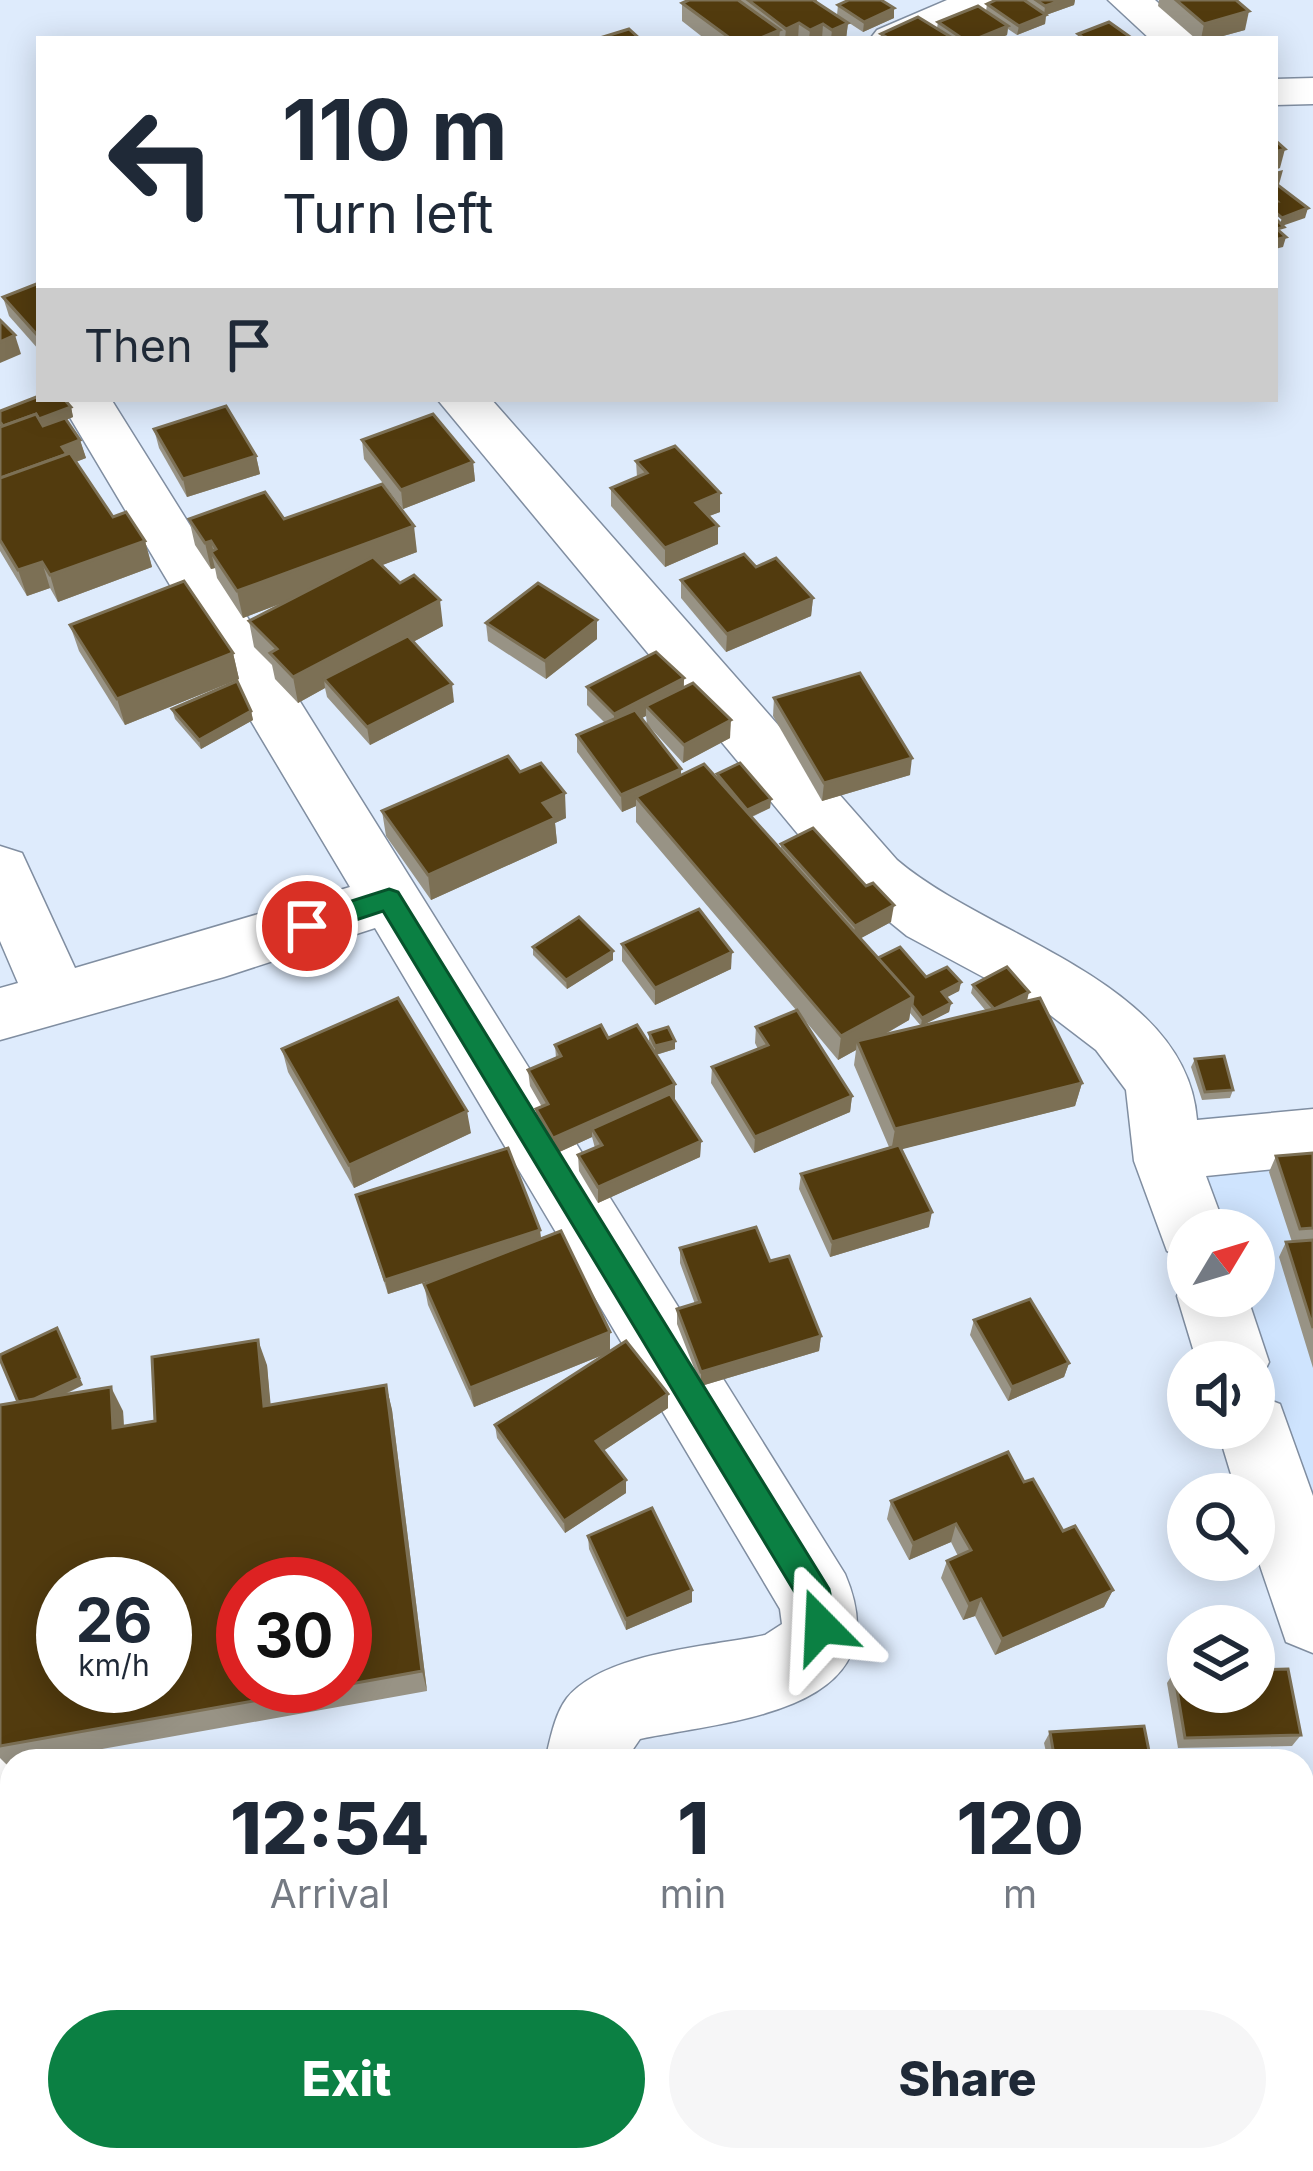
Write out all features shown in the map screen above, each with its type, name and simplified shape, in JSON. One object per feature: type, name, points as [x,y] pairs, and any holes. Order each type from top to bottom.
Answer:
[{"type":"street","points":[[899,36],[982,0]]},
{"type":"street","points":[[1129,0],[1173,36]]},
{"type":"street","points":[[1278,92],[1313,91]]},
{"type":"street","points":[[88,402],[818,1600],[821,1626],[814,1648],[780,1671],[620,1704],[593,1729],[588,1749]]},
{"type":"street","points":[[466,402],[854,859],[896,898],[941,926],[1058,985],[1108,1023],[1143,1061],[1160,1090],[1166,1151],[1184,1209]]},
{"type":"street","points":[[0,870],[28,1006],[224,952],[389,899]]},
{"type":"street","points":[[1166,1151],[1313,1137]]},
{"type":"street","points":[[1261,1449],[1313,1615]]},
{"type":"shaded area","points":[[1313,1108],[1313,1539],[1275,1414],[1275,1341],[1253,1341],[1245,1317],[1275,1317],[1275,1209],[1213,1209],[1185,1119]]},
{"type":"building","points":[[738,0],[780,30],[765,36],[727,36],[682,3]]},
{"type":"building","points":[[748,0],[813,0],[848,23],[832,30],[823,24],[810,30],[799,23],[786,29]]},
{"type":"building","points":[[849,0],[881,0],[894,8],[864,22],[838,5]]},
{"type":"building","points":[[1024,0],[1046,15],[1019,26],[987,4]]},
{"type":"building","points":[[1176,0],[1236,0],[1249,11],[1204,24]]},
{"type":"building","points":[[978,6],[1008,26],[983,36],[959,36],[938,22]]},
{"type":"building","points":[[918,17],[949,36],[885,36],[881,34]]},
{"type":"building","points":[[1109,22],[1129,36],[1081,36]]},
{"type":"building","points":[[629,29],[637,36],[606,36]]},
{"type":"building","points":[[1278,185],[1308,208],[1282,218],[1278,215]]},
{"type":"building","points":[[36,284],[36,334],[3,297]]},
{"type":"building","points":[[0,320],[15,335],[0,342]]},
{"type":"building","points":[[36,397],[36,402],[67,402],[71,407],[3,426],[0,411]]},
{"type":"building","points":[[226,406],[256,456],[183,479],[154,429]]},
{"type":"building","points":[[36,414],[43,426],[65,418],[80,440],[62,447],[67,454],[0,478],[0,427]]},
{"type":"building","points":[[433,414],[473,462],[401,490],[362,440]]},
{"type":"building","points":[[675,446],[720,493],[696,503],[718,526],[665,548],[611,488],[647,473],[636,461]]},
{"type":"building","points":[[70,453],[113,517],[126,512],[145,541],[50,575],[42,562],[18,570],[0,540],[0,478]]},
{"type":"building","points":[[382,484],[414,526],[237,591],[211,552],[216,549],[211,541],[205,543],[189,519],[265,492],[284,519]]},
{"type":"building","points":[[744,554],[756,567],[776,558],[813,598],[727,634],[681,580]]},
{"type":"building","points":[[373,557],[400,583],[414,575],[440,600],[293,677],[270,653],[277,649],[249,621]]},
{"type":"building","points":[[184,581],[233,653],[117,699],[70,625]]},
{"type":"building","points":[[538,583],[597,620],[545,661],[486,623]]},
{"type":"building","points":[[408,636],[452,684],[367,727],[324,679]]},
{"type":"building","points":[[656,652],[684,678],[614,714],[587,687]]},
{"type":"building","points":[[860,673],[912,758],[824,783],[774,698]]},
{"type":"building","points":[[237,681],[251,711],[199,740],[172,709]]},
{"type":"building","points":[[693,683],[731,720],[684,745],[646,706]]},
{"type":"building","points":[[635,710],[681,769],[621,795],[577,735]]},
{"type":"building","points":[[508,756],[520,772],[541,763],[565,793],[543,803],[555,818],[428,875],[382,811]]},
{"type":"building","points":[[740,763],[771,799],[747,810],[717,774]]},
{"type":"building","points":[[704,764],[913,997],[841,1036],[636,797]]},
{"type":"building","points":[[813,828],[866,886],[873,883],[894,905],[855,926],[781,844]]},
{"type":"building","points":[[699,909],[732,952],[655,988],[622,944]]},
{"type":"building","points":[[579,917],[613,951],[566,980],[533,947]]},
{"type":"building","points":[[900,947],[926,977],[947,967],[961,982],[942,992],[951,1003],[922,1018],[912,1005],[913,997],[878,958]]},
{"type":"building","points":[[1007,967],[1029,992],[994,1009],[973,985]]},
{"type":"building","points":[[398,998],[467,1111],[349,1165],[282,1049]]},
{"type":"building","points":[[1040,998],[1082,1083],[895,1129],[857,1041]]},
{"type":"building","points":[[797,1010],[852,1096],[755,1137],[712,1067],[768,1045],[756,1027]]},
{"type":"building","points":[[601,1025],[608,1038],[637,1025],[675,1084],[553,1138],[536,1109],[548,1104],[528,1070],[561,1056],[555,1045]]},
{"type":"building","points":[[668,1027],[675,1041],[655,1046],[649,1033]]},
{"type":"building","points":[[1224,1056],[1233,1090],[1205,1092],[1195,1059]]},
{"type":"building","points":[[670,1094],[701,1141],[598,1187],[578,1155],[602,1145],[592,1129]]},
{"type":"building","points":[[899,1145],[932,1212],[832,1242],[801,1174]]},
{"type":"building","points":[[508,1148],[540,1230],[385,1280],[356,1195]]},
{"type":"building","points":[[1313,1153],[1313,1228],[1300,1229],[1276,1156]]},
{"type":"building","points":[[756,1227],[770,1261],[789,1256],[821,1336],[701,1372],[677,1309],[700,1302],[680,1248]]},
{"type":"building","points":[[561,1231],[610,1332],[470,1388],[424,1284]]},
{"type":"building","points":[[1313,1240],[1313,1328],[1286,1242]]},
{"type":"building","points":[[1030,1299],[1069,1363],[1012,1387],[974,1320]]},
{"type":"building","points":[[57,1328],[79,1378],[18,1402],[0,1355]]},
{"type":"building","points":[[258,1340],[264,1406],[386,1385],[422,1671],[372,1680],[372,1557],[216,1557],[216,1708],[192,1712],[192,1557],[36,1557],[36,1713],[186,1713],[0,1746],[0,1405],[111,1387],[113,1428],[155,1421],[152,1357]]},
{"type":"building","points":[[626,1341],[668,1394],[596,1441],[626,1480],[564,1521],[495,1425]]},
{"type":"building","points":[[1008,1452],[1024,1482],[1033,1479],[1063,1531],[1075,1526],[1113,1590],[1002,1639],[981,1599],[969,1604],[947,1561],[971,1550],[956,1524],[913,1543],[891,1501]]},
{"type":"building","points":[[652,1508],[692,1590],[626,1619],[588,1536]]},
{"type":"building","points":[[1275,1669],[1288,1669],[1301,1735],[1185,1738],[1181,1713],[1275,1713]]},
{"type":"building","points":[[1144,1726],[1149,1749],[1053,1749],[1050,1732]]},
{"type":"route","points":[[307,926],[389,899],[818,1600],[821,1626]]}]
